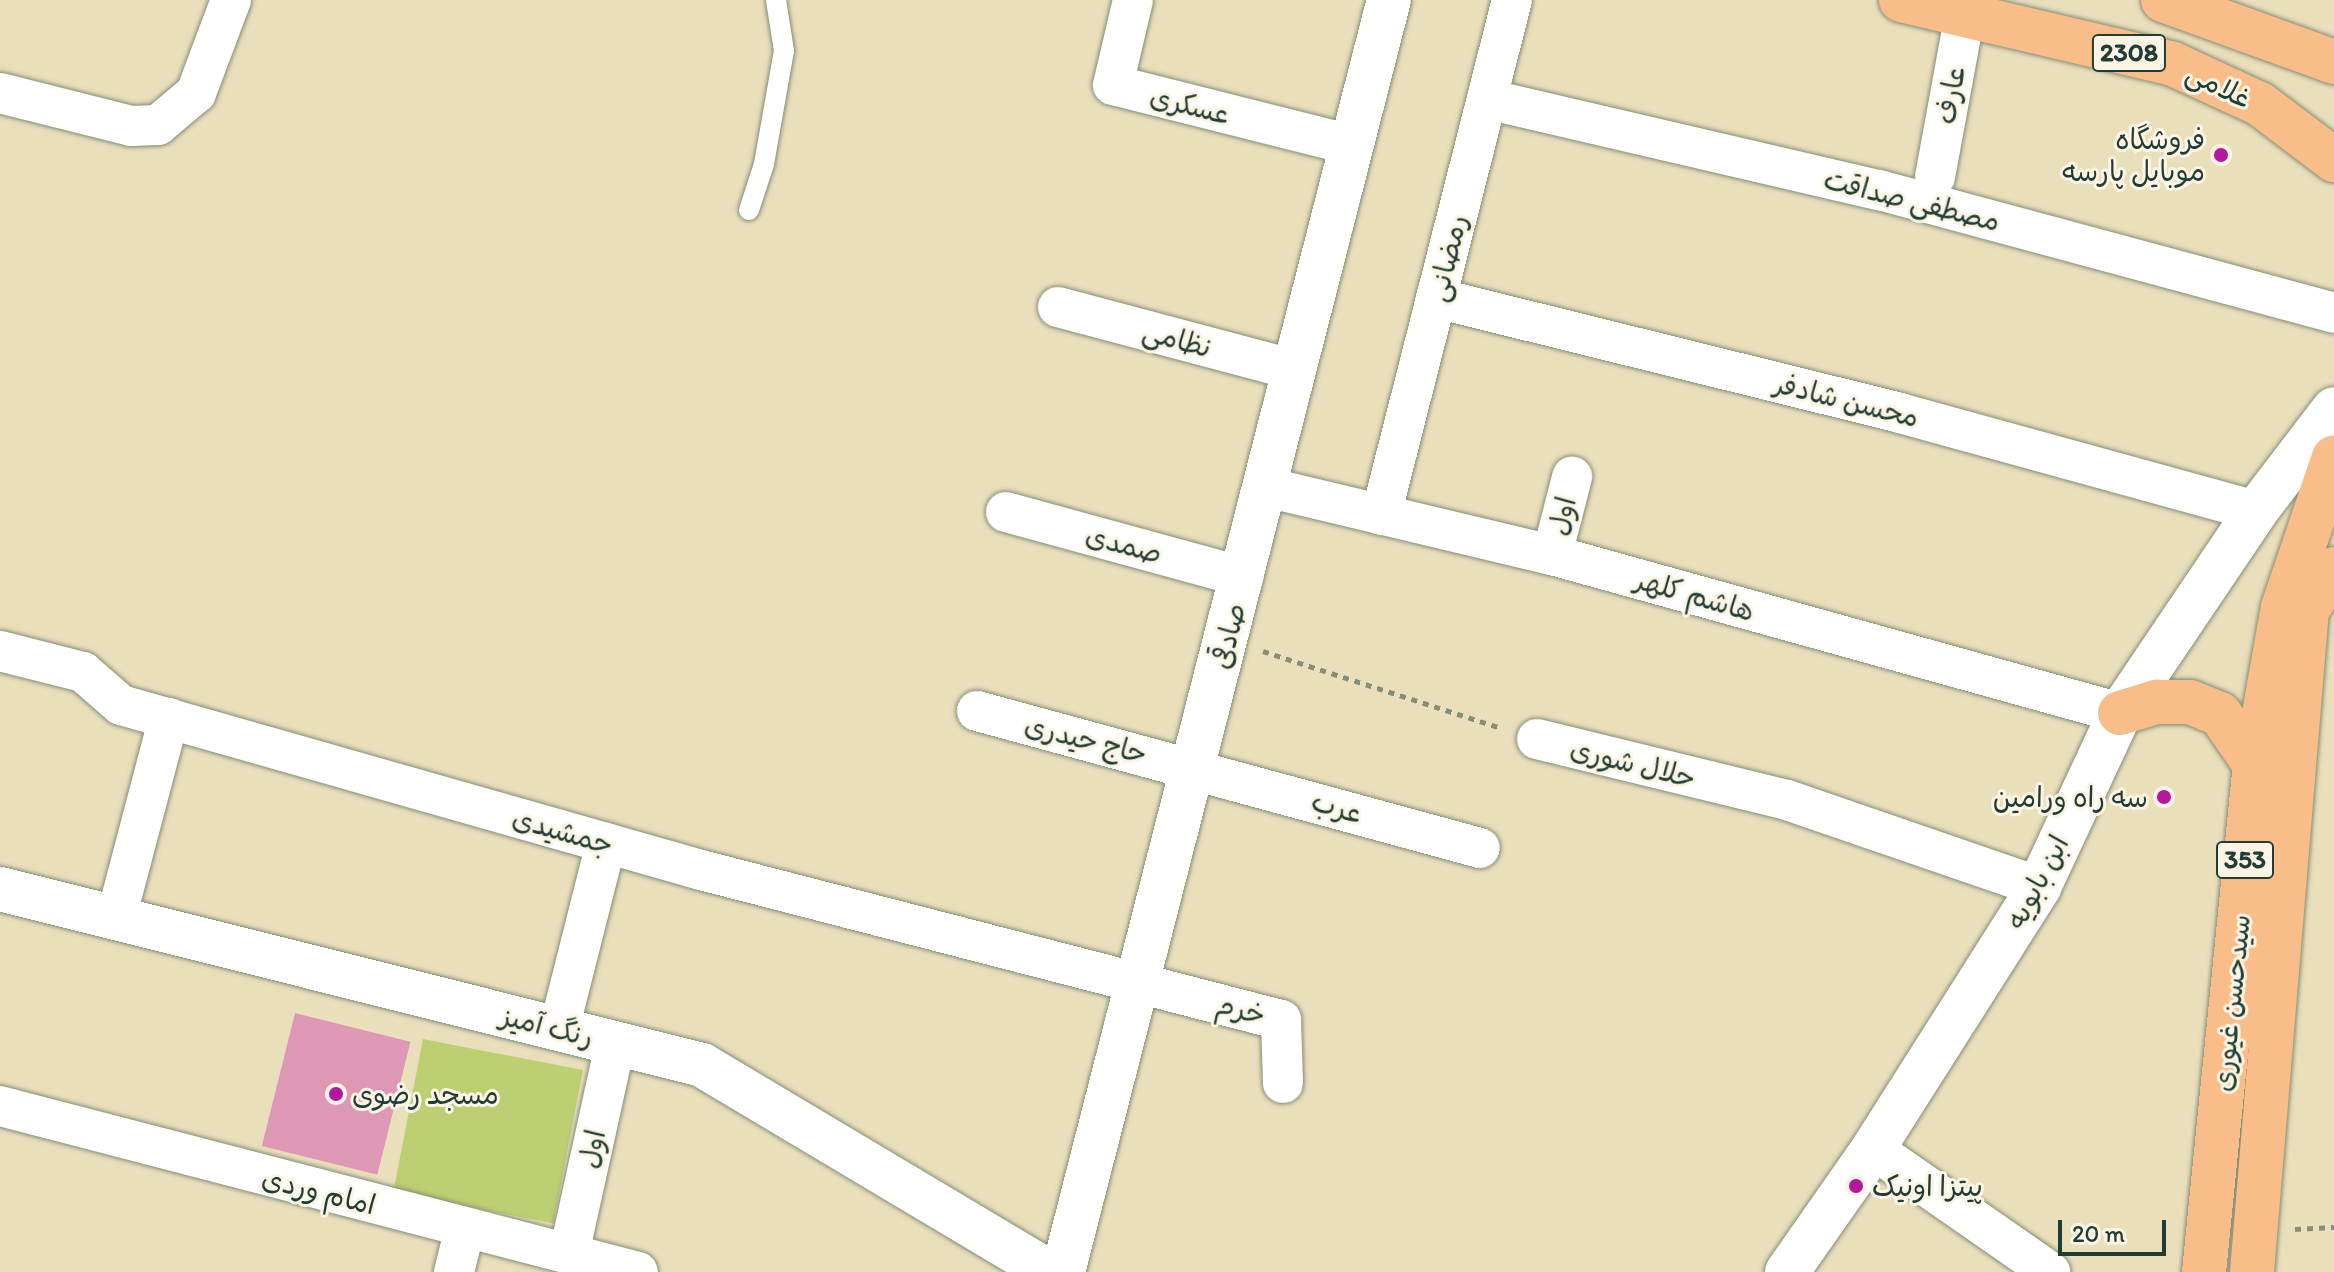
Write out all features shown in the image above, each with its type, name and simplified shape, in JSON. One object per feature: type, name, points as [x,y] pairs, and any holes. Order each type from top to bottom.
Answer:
[{"type":"main road","name":"غلامی","points":[[1901,0],[2173,64],[2260,104],[2334,160]]},
{"type":"main road","name":"غلامی","points":[[2163,0],[2334,62]]},
{"type":"main road","name":"سیدحسن غیوری","points":[[2204,1272],[2255,764],[2283,607],[2334,457]]},
{"type":"main road","name":"سیدحسن غیوری","points":[[2252,1272],[2307,610],[2334,569]]},
{"type":"main road","points":[[2120,713],[2157,702],[2190,702],[2220,714],[2289,818]]},
{"type":"street","points":[[0,93],[131,126],[158,125],[196,93],[231,0]]},
{"type":"street","name":"عسکری","points":[[1133,0],[1113,85],[1352,145]]},
{"type":"street","name":"صادقی","points":[[1063,1272],[1140,982],[1389,0]]},
{"type":"street","name":"رمضانی","points":[[1381,515],[1512,0]]},
{"type":"street","name":"عارف","points":[[1935,177],[1965,14]]},
{"type":"street","name":"مصطفی صداقت","points":[[1487,99],[1879,190],[2334,313]]},
{"type":"street","name":"محسن شادفر","points":[[1436,298],[1900,413],[2256,511]]},
{"type":"street","name":"نظامی","points":[[1058,307],[1295,370]]},
{"type":"street","name":"ابن بابویه","points":[[1787,1272],[1873,1149],[2039,887],[2120,713],[2256,511],[2334,409]]},
{"type":"street","name":"اول","points":[[1552,555],[1572,477]]},
{"type":"street","name":"هاشم کلهر","points":[[1266,487],[1552,555],[2120,713]]},
{"type":"street","name":"صمدی","points":[[1006,512],[1243,577]]},
{"type":"street","name":"جمشیدی","points":[[0,651],[83,672],[121,705],[606,843],[1140,982]]},
{"type":"street","name":"حاج حیدری","points":[[977,711],[1195,767]]},
{"type":"street","points":[[116,918],[169,718]]},
{"type":"street","name":"حلال شوری","points":[[1537,739],[1787,800],[2039,887]]},
{"type":"street","name":"عرب","points":[[1195,767],[1480,848]]},
{"type":"street","points":[[559,1029],[606,843]]},
{"type":"street","name":"رنگ آمیز","points":[[0,889],[702,1065],[1049,1272]]},
{"type":"street","name":"خرم","points":[[1140,982],[1281,1020],[1283,1083]]},
{"type":"street","name":"اول","points":[[569,1254],[615,1044]]},
{"type":"street","name":"امام وردی","points":[[0,1106],[638,1272]]},
{"type":"street","points":[[1873,1149],[2050,1272]]},
{"type":"street","points":[[454,1272],[465,1228]]},
{"type":"lane","points":[[749,210],[764,164],[784,51],[776,0]]},
{"type":"path","name":"حلال شوری","points":[[1227,639],[1537,739]]},
{"type":"green space","points":[[423,1039],[583,1070],[553,1223],[393,1192]]},
{"type":"building","name":"مسجد رضوی","points":[[295,1013],[410,1042],[377,1175],[262,1146]]},
{"type":"place","name":"فروشگاه موبایل پارسه","points":[[2221,155]]},
{"type":"place","name":"سه راه ورامین","points":[[2164,797]]},
{"type":"place","name":"مسجد رضوی","points":[[336,1094]]},
{"type":"place","name":"پیتزا اونیک","points":[[1856,1186]]}]
